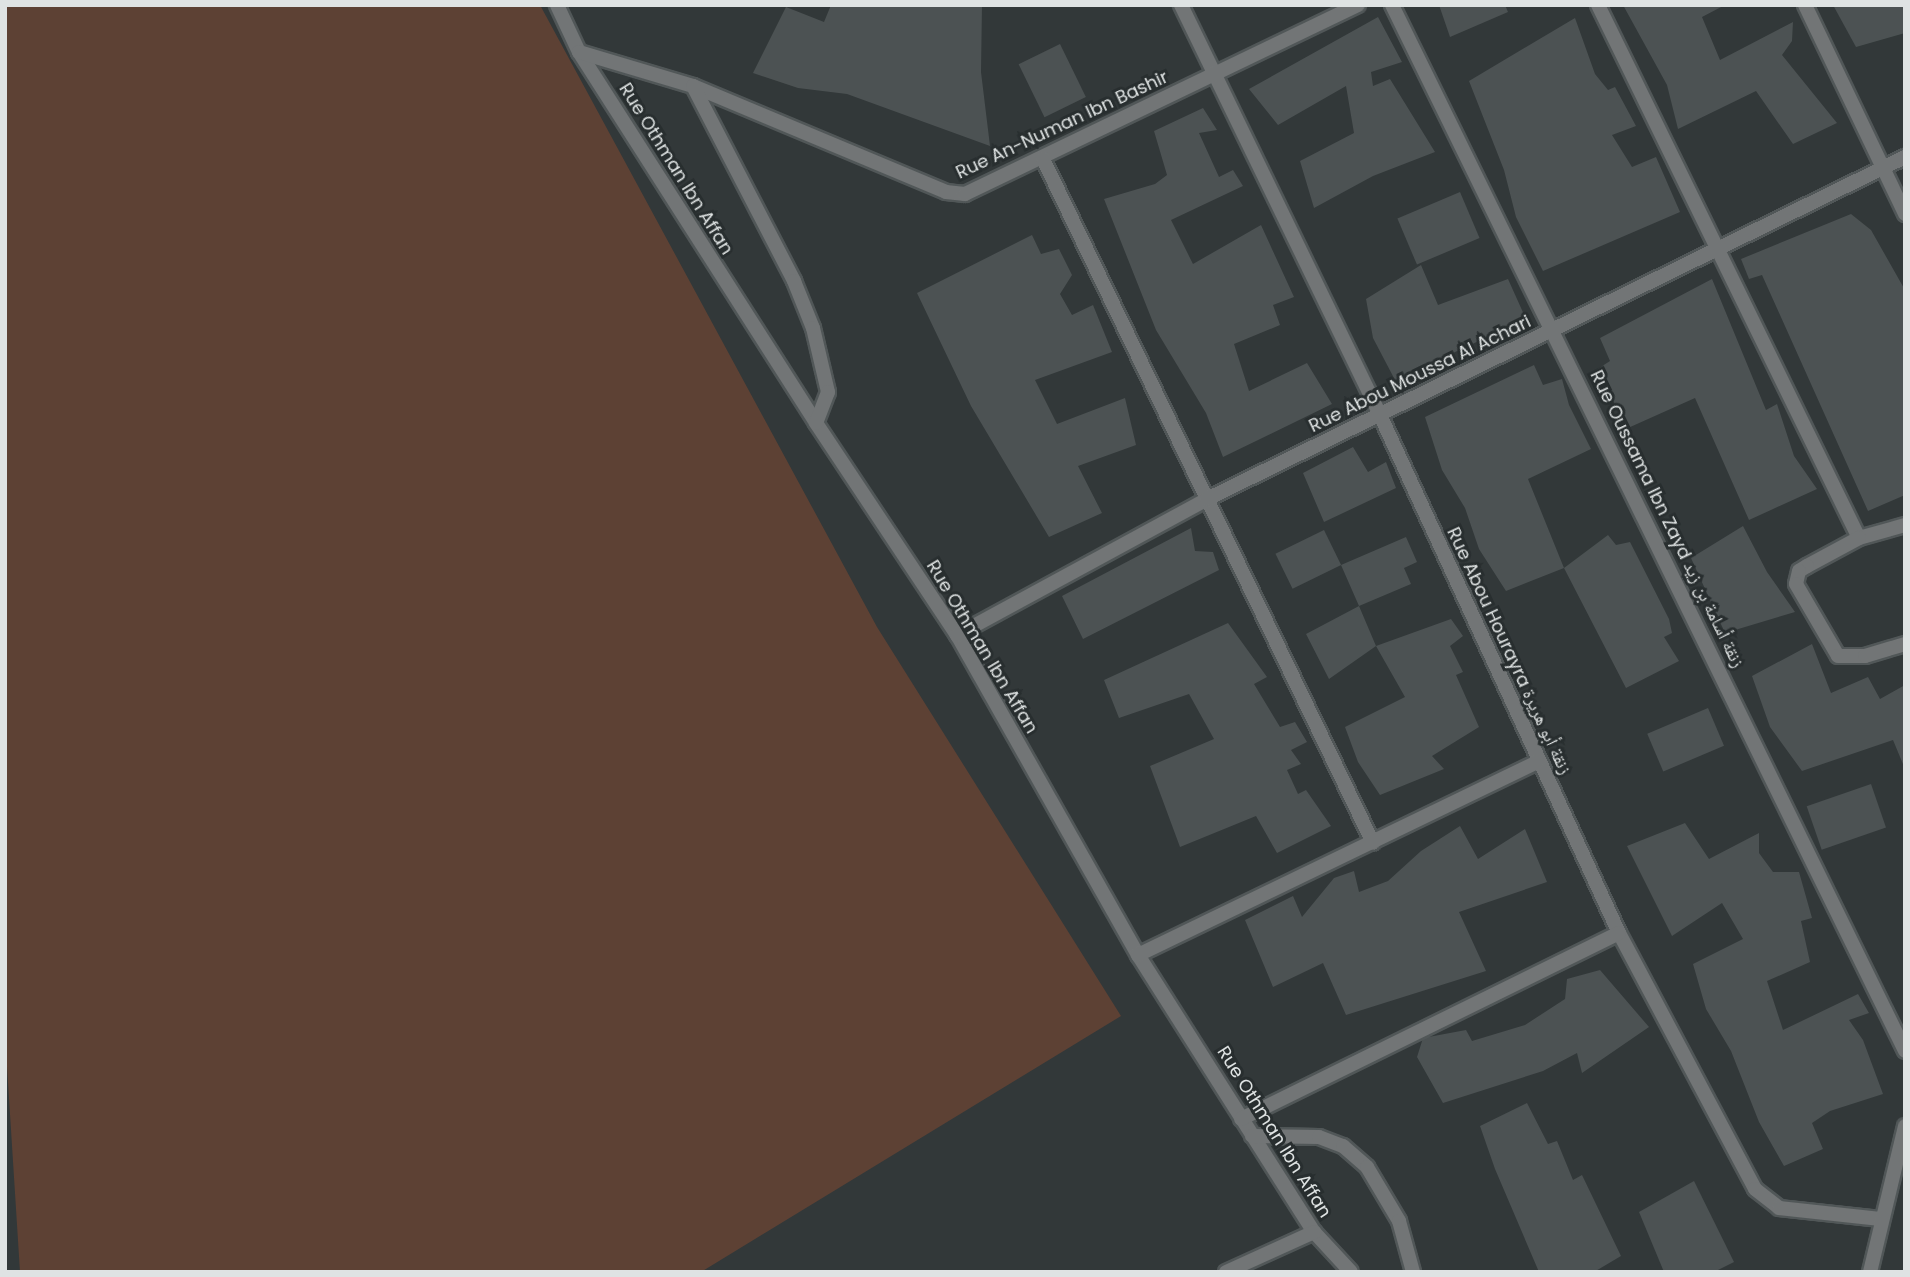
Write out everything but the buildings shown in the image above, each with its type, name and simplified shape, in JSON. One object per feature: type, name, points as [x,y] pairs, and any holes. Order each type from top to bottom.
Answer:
[{"type":"street","name":"Rue Othman Ibn Affan","points":[[557,5],[579,51],[816,424],[957,635],[1138,955],[1314,1232],[1351,1272]]},
{"type":"street","name":"Rue Abou Hourayra زنقة أبو هريرة","points":[[1181,5],[1380,415],[1619,933],[1755,1189],[1779,1208],[1880,1219]]},
{"type":"street","name":"Rue An-Numan Ibn Bashir","points":[[579,51],[693,86],[956,195],[972,192],[1043,159],[1358,5]]},
{"type":"street","name":"Rue Oussama Ibn Zayd زنقة أسامة بن زيد","points":[[1392,5],[1554,330],[1905,1051]]},
{"type":"street","points":[[1598,5],[1714,248],[1859,538]]},
{"type":"street","points":[[1805,5],[1905,214]]},
{"type":"street","points":[[693,86],[794,281],[813,328],[828,392],[816,424]]},
{"type":"street","name":"Rue Abou Moussa Al Achari","points":[[957,635],[1206,499],[1554,330],[1714,248],[1905,157]]},
{"type":"street","points":[[1043,159],[1373,843]]},
{"type":"street","points":[[1905,525],[1859,538],[1799,571],[1799,592],[1838,656],[1865,656],[1905,644]]},
{"type":"street","points":[[1138,955],[1538,762]]},
{"type":"street","points":[[1241,1119],[1619,933]]},
{"type":"street","points":[[1870,1272],[1880,1219],[1905,1126]]},
{"type":"street","points":[[1252,1136],[1319,1137],[1343,1146],[1367,1167],[1399,1221],[1413,1272]]},
{"type":"street","points":[[1226,1272],[1314,1232]]},
{"type":"shaded area","points":[[5,5],[540,5],[877,627],[1121,1016],[701,1272],[20,1272],[5,1035]]}]
